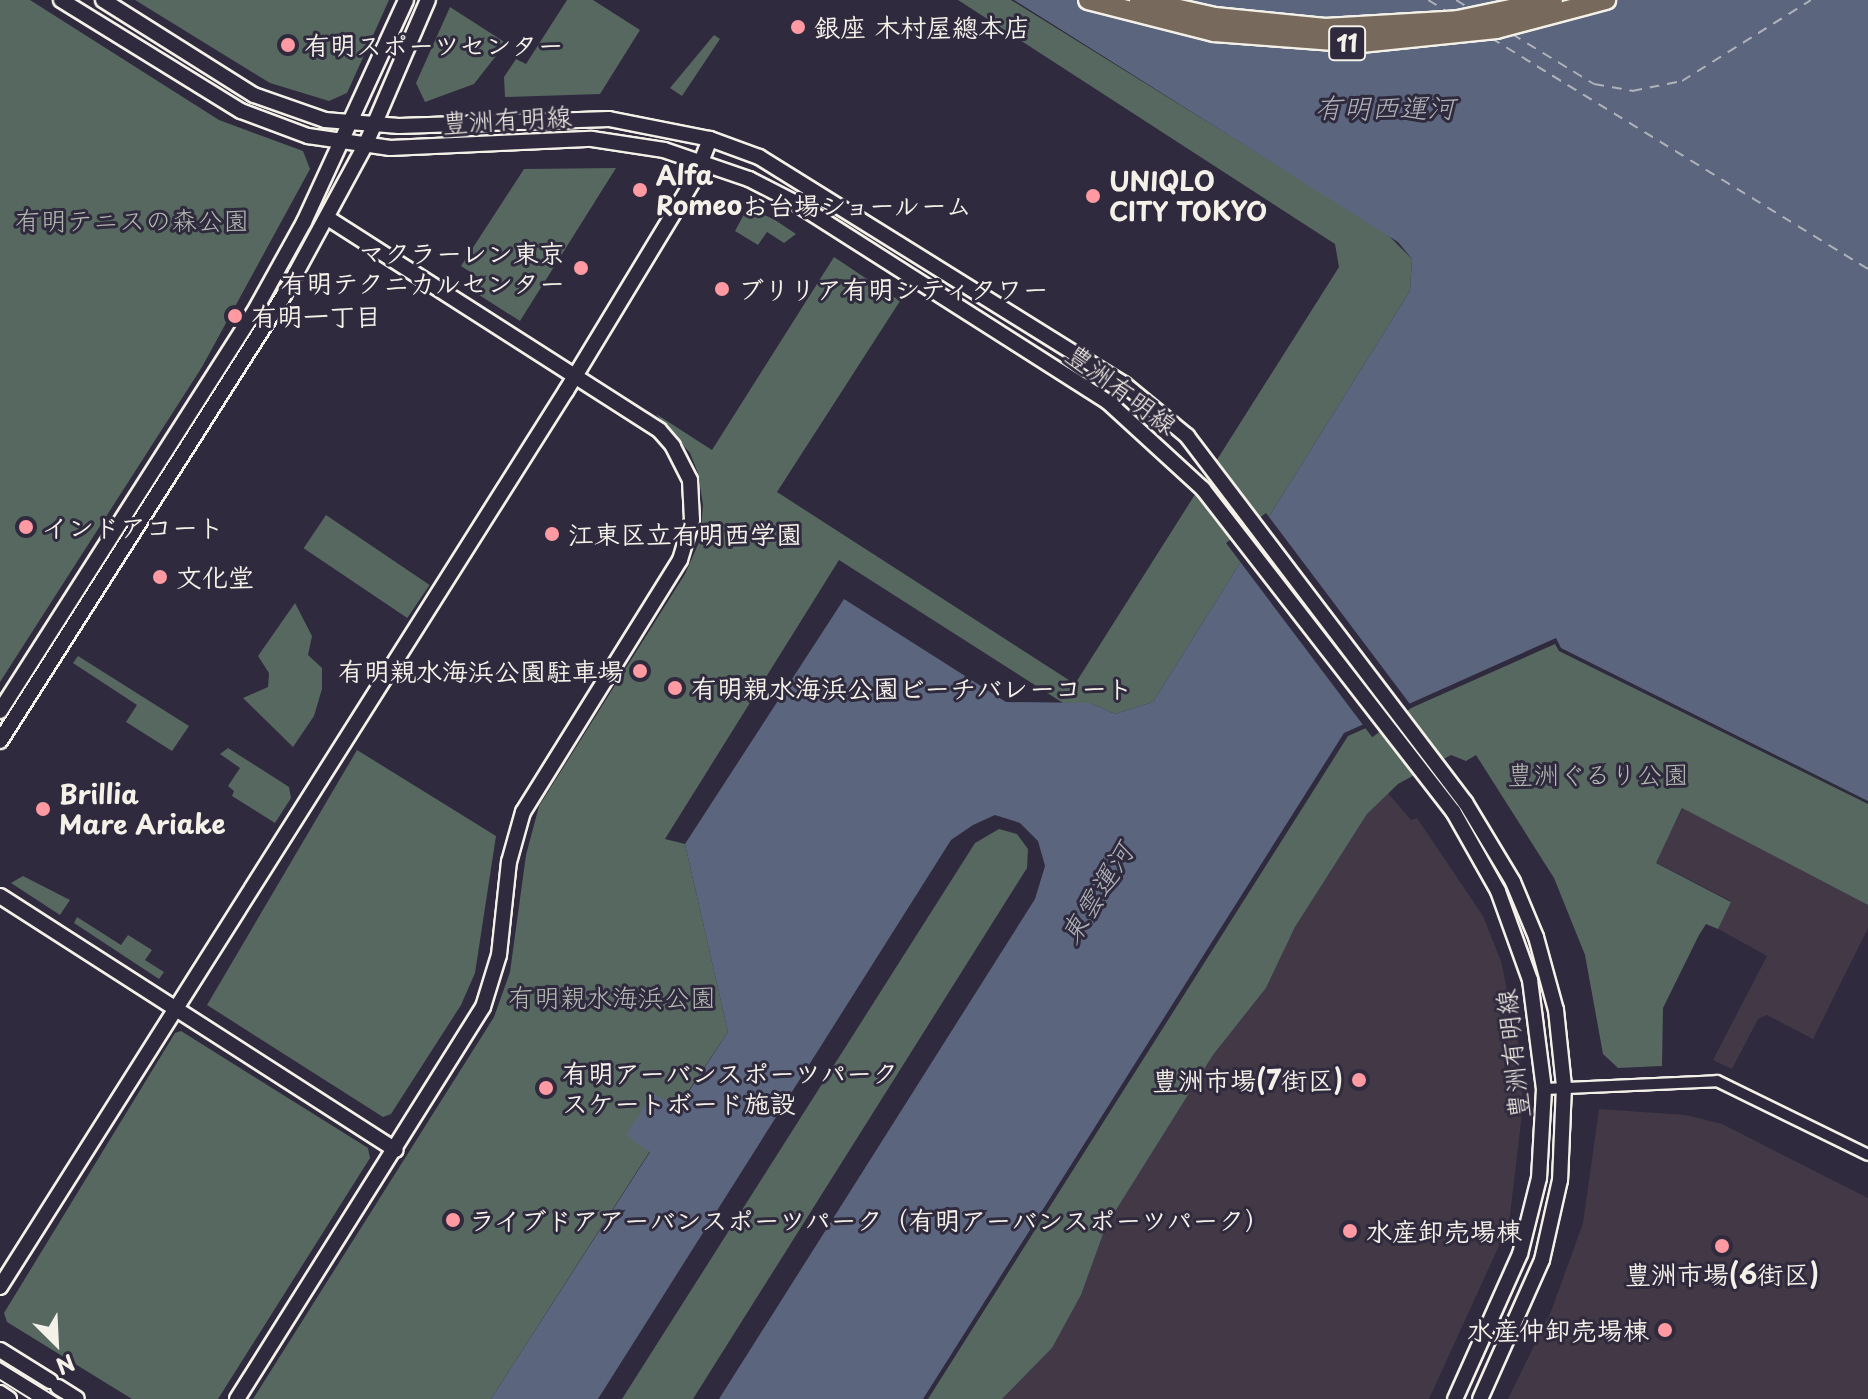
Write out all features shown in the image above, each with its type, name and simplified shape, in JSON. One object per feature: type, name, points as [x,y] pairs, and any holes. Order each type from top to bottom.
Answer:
[{"type":"highway","name":"11","points":[[1088,0],[1214,32],[1361,43],[1496,29],[1606,0]]},
{"type":"highway","name":"11","points":[[1139,0],[1237,20],[1325,28],[1458,20],[1553,0]]},
{"type":"street","name":"豊洲有明線","points":[[61,0],[241,111],[341,144],[365,146],[592,139],[703,161],[807,210],[1108,402],[1164,450],[1203,489],[1472,841],[1520,944],[1537,1017],[1544,1089],[1539,1178],[1520,1254],[1455,1399]]},
{"type":"street","name":"豊洲有明線","points":[[103,0],[254,95],[350,124],[374,126],[609,119],[710,139],[805,181],[1153,405],[1220,475],[1447,777],[1499,854],[1525,908],[1547,973],[1564,1086],[1560,1180],[1542,1260],[1480,1399]]},
{"type":"street","points":[[0,711],[253,314],[341,144],[406,0]]},
{"type":"street","points":[[0,741],[267,322],[365,146],[428,0]]},
{"type":"street","points":[[0,1287],[576,375],[703,161],[710,139]]},
{"type":"street","points":[[237,1399],[483,1007],[499,955],[514,836],[534,788],[680,560],[690,536],[690,480],[673,446],[639,416],[327,218]]},
{"type":"street","points":[[1153,405],[1158,420],[1175,437],[1164,450]]},
{"type":"street","points":[[0,896],[395,1150]]},
{"type":"street","points":[[1544,1089],[1717,1081],[1868,1155]]},
{"type":"street","points":[[0,1350],[77,1399]]},
{"type":"street","points":[[0,1393],[9,1399]]},
{"type":"shaded area","name":"豊洲市場(7街区)","points":[[1387,792],[1411,820],[1417,818],[1483,916],[1501,961],[1520,1051],[1523,1105],[1509,1224],[1429,1399],[1002,1399],[1052,1348],[1081,1295],[1106,1226],[1213,1055],[1266,988],[1295,927],[1367,814]]},
{"type":"shaded area","points":[[1683,808],[1868,905],[1868,928],[1813,1039],[1767,1015],[1758,1019],[1732,1069],[1713,1060],[1767,956],[1718,929],[1731,901],[1655,862]]},
{"type":"shaded area","name":"豊洲市場(6街区)","points":[[1599,1109],[1686,1115],[1722,1124],[1868,1198],[1868,1399],[1508,1399],[1552,1309],[1583,1223]]},
{"type":"green space","name":"有明テニスの森公園","points":[[0,0],[30,0],[219,120],[303,151],[310,169],[202,367],[0,682]]},
{"type":"green space","name":"有明スポーツセンター","points":[[135,0],[389,0],[347,93],[329,101],[270,83]]},
{"type":"green space","points":[[567,0],[593,0],[640,30],[600,94],[505,97],[504,77],[516,59],[526,64]]},
{"type":"green space","name":"有明親水海浜公園","points":[[958,0],[1011,0],[1385,232],[1412,259],[1410,291],[1153,702],[1115,714],[1090,703],[1063,703],[839,560],[665,839],[685,844],[728,1032],[677,1108],[653,1094],[627,1135],[650,1151],[491,1399],[253,1399],[494,1017],[510,972],[526,855],[539,806],[685,574],[700,540],[703,505],[698,473],[690,453],[656,414],[712,450],[834,257],[900,301],[777,492],[1075,684],[1339,267],[1335,244]]},
{"type":"green space","points":[[450,7],[506,43],[474,84],[425,102],[416,83]]},
{"type":"green space","points":[[714,35],[720,39],[682,96],[670,88]]},
{"type":"green space","points":[[616,168],[520,321],[476,293],[484,281],[461,266],[524,169]]},
{"type":"green space","points":[[748,207],[796,234],[784,243],[767,232],[758,245],[735,231]]},
{"type":"green space","points":[[326,515],[430,585],[407,618],[304,548]]},
{"type":"green space","points":[[295,603],[312,636],[308,655],[322,668],[322,689],[314,716],[293,747],[243,698],[268,687],[269,673],[258,656]]},
{"type":"green space","name":"豊洲ぐるり公園","points":[[1555,644],[1559,651],[1868,804],[1868,905],[1682,808],[1656,863],[1731,902],[1718,929],[1706,924],[1663,1008],[1662,1066],[1618,1068],[1603,1054],[1585,955],[1554,878],[1476,755],[1466,761],[1451,755],[1398,784],[1367,814],[1295,927],[1266,988],[1213,1055],[1106,1226],[1081,1295],[1052,1348],[1002,1399],[928,1399],[1348,736]]},
{"type":"green space","points":[[78,656],[189,726],[172,751],[126,722],[137,705],[73,663]]},
{"type":"green space","points":[[228,748],[289,787],[291,798],[275,823],[232,796],[234,791],[228,786],[240,768],[220,754]]},
{"type":"green space","points":[[357,750],[496,836],[475,973],[461,1005],[391,1114],[383,1117],[207,1005]]},
{"type":"green space","points":[[999,829],[1017,834],[1028,849],[1027,868],[693,1399],[622,1399],[975,843]]},
{"type":"green space","points":[[23,876],[70,900],[60,915],[11,883]]},
{"type":"green space","points":[[77,917],[121,945],[128,935],[152,950],[145,960],[164,972],[159,979],[74,923]]},
{"type":"green space","points":[[181,1031],[368,1148],[370,1158],[218,1399],[132,1399],[7,1322],[4,1313],[175,1033]]},
{"type":"water","points":[[1014,0],[1868,0],[1868,801],[1561,648],[1556,638],[1344,733],[923,1399],[719,1399],[1035,899],[1045,866],[1038,841],[1020,823],[995,815],[951,840],[598,1399],[491,1399],[650,1152],[626,1135],[653,1093],[678,1108],[728,1032],[685,844],[844,599],[1006,702],[1090,703],[1115,714],[1153,702],[1410,291],[1412,259],[1398,242]]},
{"type":"pier","points":[[1266,513],[1412,707],[1372,737],[1226,543]]},
{"type":"ferry route","points":[[1428,0],[1448,12]]},
{"type":"ferry route","points":[[1456,0],[1469,8]]},
{"type":"ferry route","points":[[1512,34],[1594,84],[1632,91],[1682,81],[1811,0]]},
{"type":"ferry route","points":[[1491,38],[1868,269]]},
{"type":"tram line","points":[[0,1362],[60,1399]]},
{"type":"tram line","points":[[0,1380],[30,1399]]},
{"type":"place","name":"銀座 木村屋總本店","points":[[798,27]]},
{"type":"place","name":"有明スポーツセンター","points":[[288,45]]},
{"type":"place","name":"Alfa Romeoお台場ショールーム","points":[[640,190]]},
{"type":"place","name":"UNIQLO CITY TOKYO","points":[[1093,196]]},
{"type":"place","name":"マクラーレン東京 有明テクニカルセンター","points":[[581,268]]},
{"type":"place","name":"ブリリア有明シティタワー","points":[[722,289]]},
{"type":"place","name":"有明一丁目","points":[[235,316]]},
{"type":"place","name":"インドアコート","points":[[26,527]]},
{"type":"place","name":"江東区立有明西学園","points":[[552,534]]},
{"type":"place","name":"文化堂","points":[[160,577]]},
{"type":"place","name":"有明親水海浜公園駐車場","points":[[640,671]]},
{"type":"place","name":"有明親水海浜公園ビーチバレーコート","points":[[675,688]]},
{"type":"place","name":"Brillia Mare Ariake","points":[[43,809]]},
{"type":"place","name":"豊洲市場(7街区)","points":[[1359,1080]]},
{"type":"place","name":"有明アーバンスポーツパーク スケートボード施設","points":[[546,1088]]},
{"type":"place","name":"ライブドアアーバンスポーツパーク（有明アーバンスポーツパーク）","points":[[453,1220]]},
{"type":"place","name":"水産卸売場棟","points":[[1350,1231]]},
{"type":"place","name":"豊洲市場(6街区)","points":[[1722,1246]]},
{"type":"place","name":"水産仲卸売場棟","points":[[1665,1330]]},
{"type":"water label","name":"有明西運河","points":[[1385,107]]},
{"type":"water label","name":"東雲運河","points":[[1096,893]]}]
